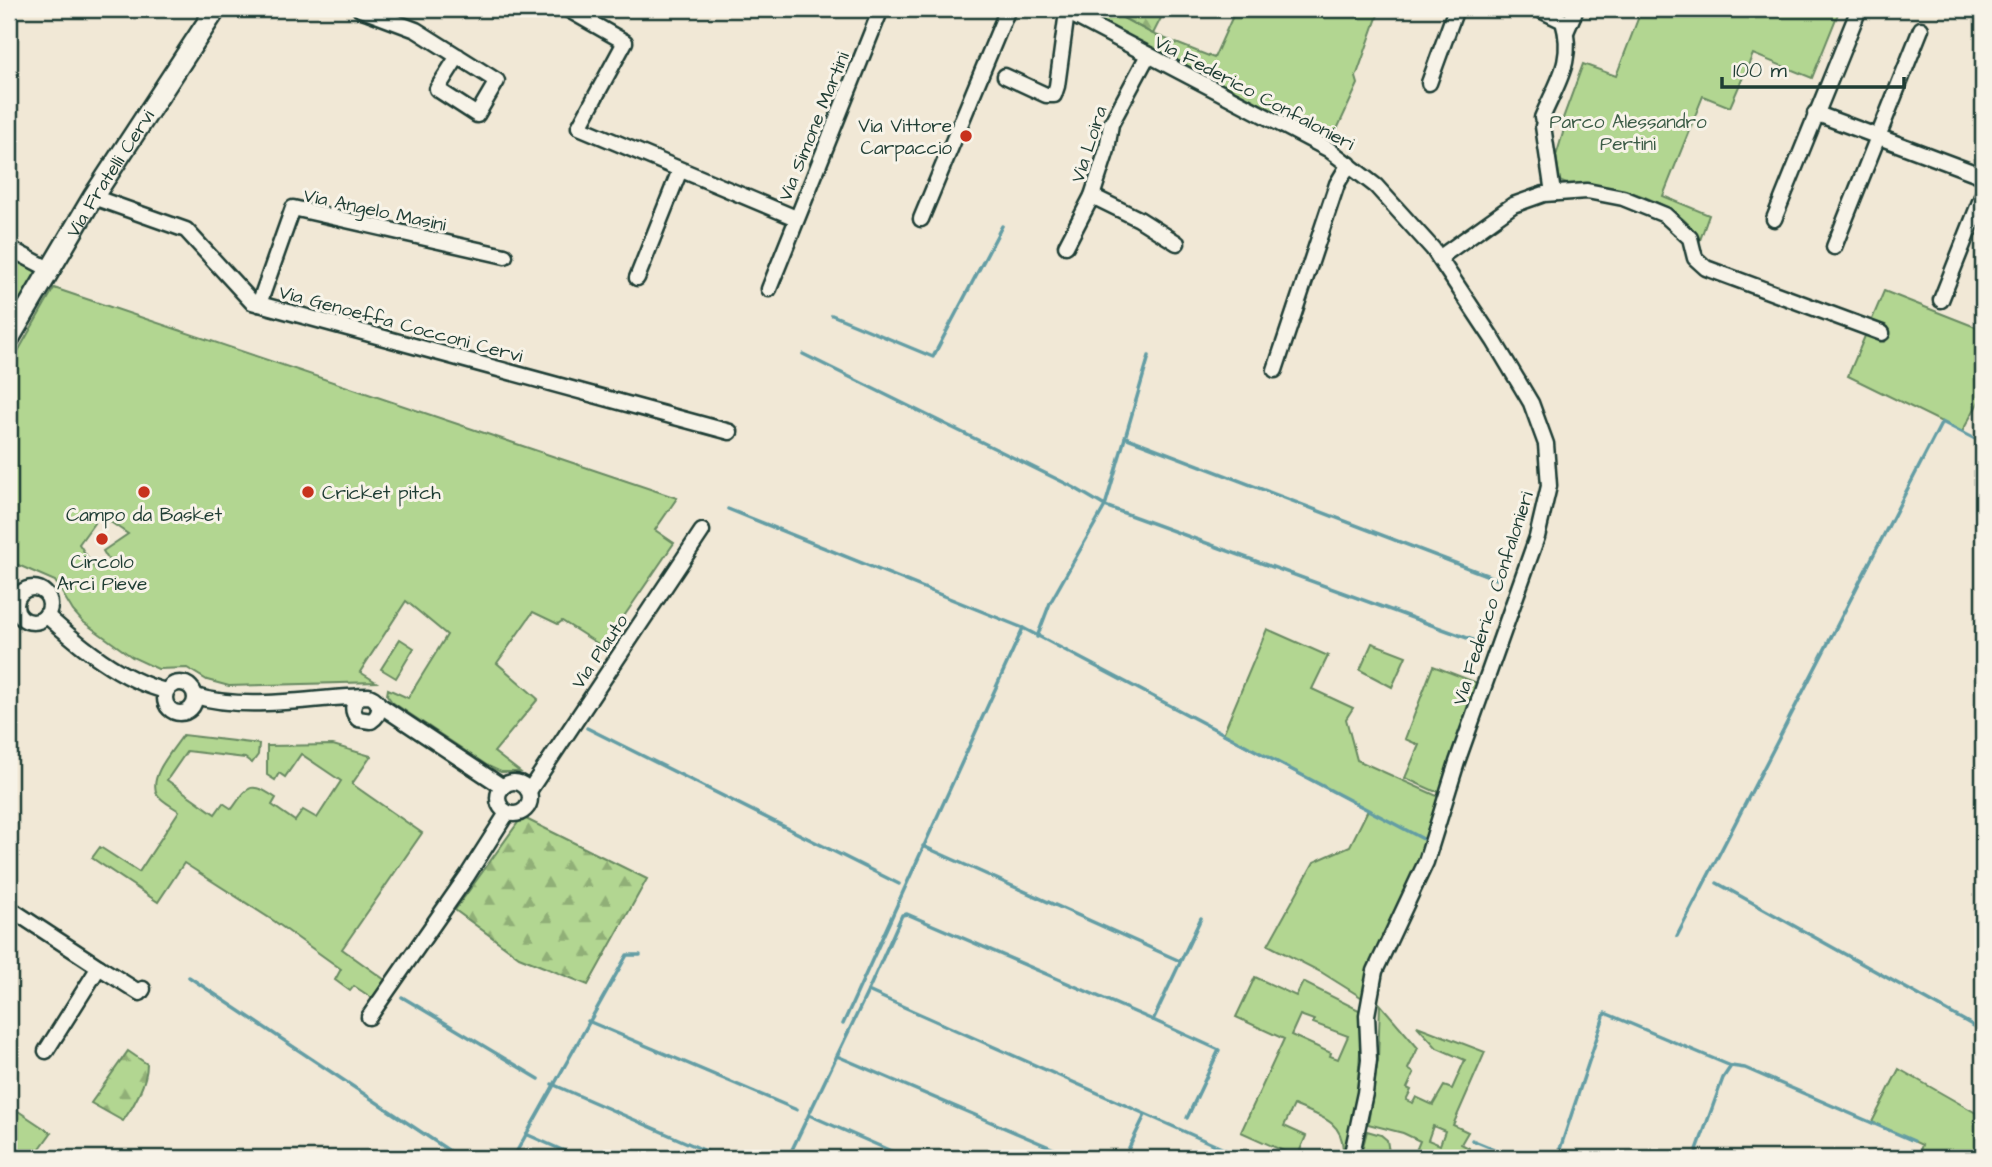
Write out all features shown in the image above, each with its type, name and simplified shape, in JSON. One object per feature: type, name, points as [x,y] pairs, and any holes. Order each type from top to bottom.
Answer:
[{"type":"main road","name":"Via Fratelli Cervi","points":[[9,339],[93,197],[215,9]]},
{"type":"street","points":[[360,9],[416,30],[458,56]]},
{"type":"street","name":"Via Simone Martini","points":[[566,9],[625,42],[579,127],[796,218]]},
{"type":"street","name":"Via Simone Martini","points":[[769,289],[881,9]]},
{"type":"street","points":[[921,219],[1008,9]]},
{"type":"street","points":[[1429,83],[1457,9]]},
{"type":"street","points":[[1538,9],[1563,20],[1566,32],[1566,62],[1543,122],[1553,193]]},
{"type":"street","points":[[1566,32],[1576,9]]},
{"type":"street","points":[[1774,219],[1859,9]]},
{"type":"street","name":"Via Federico Confalonieri","points":[[1005,76],[1046,95],[1054,95],[1064,10],[1328,149],[1349,164],[1398,209],[1439,258],[1531,403],[1546,444],[1549,486],[1536,537],[1457,762],[1426,862],[1375,971],[1367,1015],[1369,1060],[1365,1093],[1351,1158]]},
{"type":"street","points":[[1834,247],[1922,29]]},
{"type":"street","name":"Via Loira","points":[[1066,246],[1092,196],[1107,150],[1111,124],[1148,55]]},
{"type":"street","points":[[1815,113],[1983,176]]},
{"type":"street","points":[[1275,370],[1337,184],[1349,164]]},
{"type":"street","points":[[637,278],[680,170]]},
{"type":"street","points":[[1439,258],[1513,205],[1544,194],[1587,191],[1623,198],[1665,215],[1690,238],[1695,258],[1706,268],[1882,333]]},
{"type":"street","points":[[1941,300],[1983,194]]},
{"type":"street","points":[[1092,196],[1139,219],[1177,243]]},
{"type":"street","name":"Via Genoeffa Cocconi Cervi","points":[[93,197],[186,230],[252,302],[730,432]]},
{"type":"street","name":"Via Angelo Masini","points":[[259,304],[293,208],[505,256]]},
{"type":"street","points":[[9,248],[49,269]]},
{"type":"street","name":"Via Plauto","points":[[369,1017],[467,876],[507,813],[520,813],[525,810],[529,802],[528,791],[702,531]]},
{"type":"street","points":[[15,588],[43,591],[50,602],[46,615],[37,621],[22,618],[16,605],[15,588]]},
{"type":"street","points":[[46,615],[75,642],[108,663],[149,687],[166,691]]},
{"type":"street","points":[[195,696],[189,710],[179,713],[167,707],[164,697],[172,684],[182,682],[190,686],[195,696],[215,702],[373,697],[418,731],[503,787]]},
{"type":"street","points":[[355,716],[354,703],[360,697]]},
{"type":"street","points":[[306,700],[329,705],[362,721],[374,719],[398,723],[418,731]]},
{"type":"street","points":[[374,719],[379,712],[379,704]]},
{"type":"street","points":[[507,813],[499,800],[503,787],[507,783],[518,782],[528,791]]},
{"type":"street","points":[[9,908],[140,993],[143,989]]},
{"type":"street","points":[[46,1051],[99,967]]},
{"type":"green space","points":[[1061,9],[1121,9],[1119,16],[1153,34],[1214,58],[1236,9],[1380,9],[1356,77],[1358,84],[1328,149]]},
{"type":"green space","points":[[1121,9],[1153,9],[1163,14],[1153,34],[1118,15]]},
{"type":"green space","name":"Parco Alessandro Pertini","points":[[1654,9],[1839,11],[1812,78],[1753,54],[1730,107],[1703,96],[1663,196],[1709,215],[1700,240],[1682,218],[1644,197],[1616,189],[1560,181],[1556,156],[1563,133],[1562,121],[1583,64],[1616,76],[1641,11],[1651,15]]},
{"type":"green space","points":[[9,248],[42,266],[9,323]]},
{"type":"green space","points":[[54,288],[677,498],[655,530],[674,543],[603,647],[562,621],[558,624],[533,612],[497,663],[538,699],[494,752],[520,772],[501,772],[392,702],[387,695],[388,689],[408,698],[447,635],[406,601],[360,672],[376,682],[229,686],[207,680],[187,668],[158,669],[132,657],[82,621],[55,581],[9,561],[9,367]],"holes":[[[100,515],[128,534],[103,551],[109,561],[96,570],[79,544]]]},
{"type":"green space","points":[[1884,291],[1983,330],[1983,394],[1962,432],[1848,376]]},
{"type":"green space","points":[[1267,629],[1328,656],[1312,689],[1353,708],[1346,719],[1357,760],[1446,800],[1369,1002],[1321,972],[1268,945],[1314,862],[1350,846],[1368,810],[1223,734]]},
{"type":"green space","points":[[400,639],[414,648],[396,678],[381,669]]},
{"type":"green space","points":[[1372,643],[1406,656],[1392,687],[1360,670]]},
{"type":"green space","points":[[1433,666],[1480,684],[1440,791],[1405,778],[1419,745],[1405,739]]},
{"type":"green space","points":[[183,735],[259,744],[258,755],[252,763],[245,758],[187,751],[167,780],[215,814],[223,803],[232,809],[247,790],[255,788],[276,798],[272,805],[295,821],[303,810],[317,818],[341,781],[301,754],[285,777],[279,773],[275,780],[267,775],[267,746],[333,745],[371,756],[352,784],[422,833],[342,949],[385,980],[372,998],[354,986],[350,991],[335,980],[341,969],[274,921],[184,863],[158,902],[92,858],[100,847],[139,872],[179,811],[161,799],[155,787],[163,763]]},
{"type":"green space","points":[[522,817],[647,879],[588,985],[519,957],[455,910]]},
{"type":"green space","points":[[1255,977],[1296,996],[1303,982],[1363,1012],[1356,1107],[1347,1149],[1343,1149],[1338,1131],[1327,1120],[1294,1105],[1284,1126],[1306,1136],[1300,1150],[1311,1155],[1310,1158],[1299,1158],[1241,1132],[1284,1039],[1236,1017]],"holes":[[[1300,1015],[1314,1020],[1313,1023],[1348,1036],[1338,1059],[1330,1056],[1331,1053],[1291,1035]]]},
{"type":"green space","points":[[1380,1004],[1418,1048],[1408,1069],[1414,1073],[1407,1088],[1411,1090],[1406,1100],[1413,1103],[1416,1097],[1433,1105],[1444,1086],[1452,1089],[1465,1060],[1437,1048],[1417,1026],[1485,1052],[1453,1125],[1468,1132],[1461,1144],[1469,1148],[1465,1158],[1442,1158],[1433,1154],[1431,1158],[1413,1158],[1420,1141],[1403,1133],[1368,1124],[1378,1060]],"holes":[[[1433,1126],[1445,1131],[1440,1145],[1428,1140]]]},
{"type":"green space","points":[[128,1051],[147,1064],[139,1094],[123,1121],[91,1103]]},
{"type":"green space","points":[[1899,1069],[1983,1117],[1983,1158],[1917,1158],[1922,1145],[1872,1122]]},
{"type":"green space","points":[[9,1105],[51,1133],[33,1158],[9,1158]]},
{"type":"green space","points":[[1367,1131],[1387,1140],[1390,1158],[1360,1158]]},
{"type":"waterway","points":[[832,315],[933,357],[1002,226]]},
{"type":"waterway","points":[[803,354],[1073,487],[1105,506],[1050,603],[1037,637]]},
{"type":"waterway","points":[[1149,356],[1105,506],[1481,643]]},
{"type":"waterway","points":[[1677,936],[1942,422],[1983,443]]},
{"type":"waterway","points":[[1980,429],[1983,423]]},
{"type":"waterway","points":[[1125,437],[1502,581]]},
{"type":"waterway","points":[[728,509],[1023,628],[1427,841]]},
{"type":"waterway","points":[[843,1024],[1023,628]]},
{"type":"waterway","points":[[587,728],[899,884]]},
{"type":"waterway","points":[[923,846],[1180,961]]},
{"type":"waterway","points":[[1717,883],[1983,1031]]},
{"type":"waterway","points":[[788,1158],[902,915],[907,914],[1153,1020],[1201,918]]},
{"type":"waterway","points":[[513,1158],[627,955],[640,955]]},
{"type":"waterway","points":[[189,977],[460,1158]]},
{"type":"waterway","points":[[868,991],[1244,1158]]},
{"type":"waterway","points":[[402,997],[539,1079]]},
{"type":"waterway","points":[[1557,1158],[1605,1013],[1731,1066],[1745,1068],[1914,1141]]},
{"type":"waterway","points":[[1153,1020],[1219,1050],[1187,1118]]},
{"type":"waterway","points":[[588,1021],[797,1110]]},
{"type":"waterway","points":[[837,1056],[1075,1158]]},
{"type":"waterway","points":[[1694,1158],[1723,1078],[1731,1066]]},
{"type":"waterway","points":[[552,1084],[722,1158]]},
{"type":"waterway","points":[[809,1115],[907,1158]]},
{"type":"waterway","points":[[1124,1158],[1145,1115]]},
{"type":"waterway","points":[[526,1134],[580,1158]]},
{"type":"waterway","points":[[1472,1140],[1516,1158]]},
{"type":"place","name":"Via Vittore Carpaccio","points":[[966,136]]},
{"type":"place","name":"Campo da Basket","points":[[144,492]]},
{"type":"place","name":"Cricket pitch","points":[[308,492]]},
{"type":"place","name":"Circolo Arci Pieve","points":[[102,539]]}]
